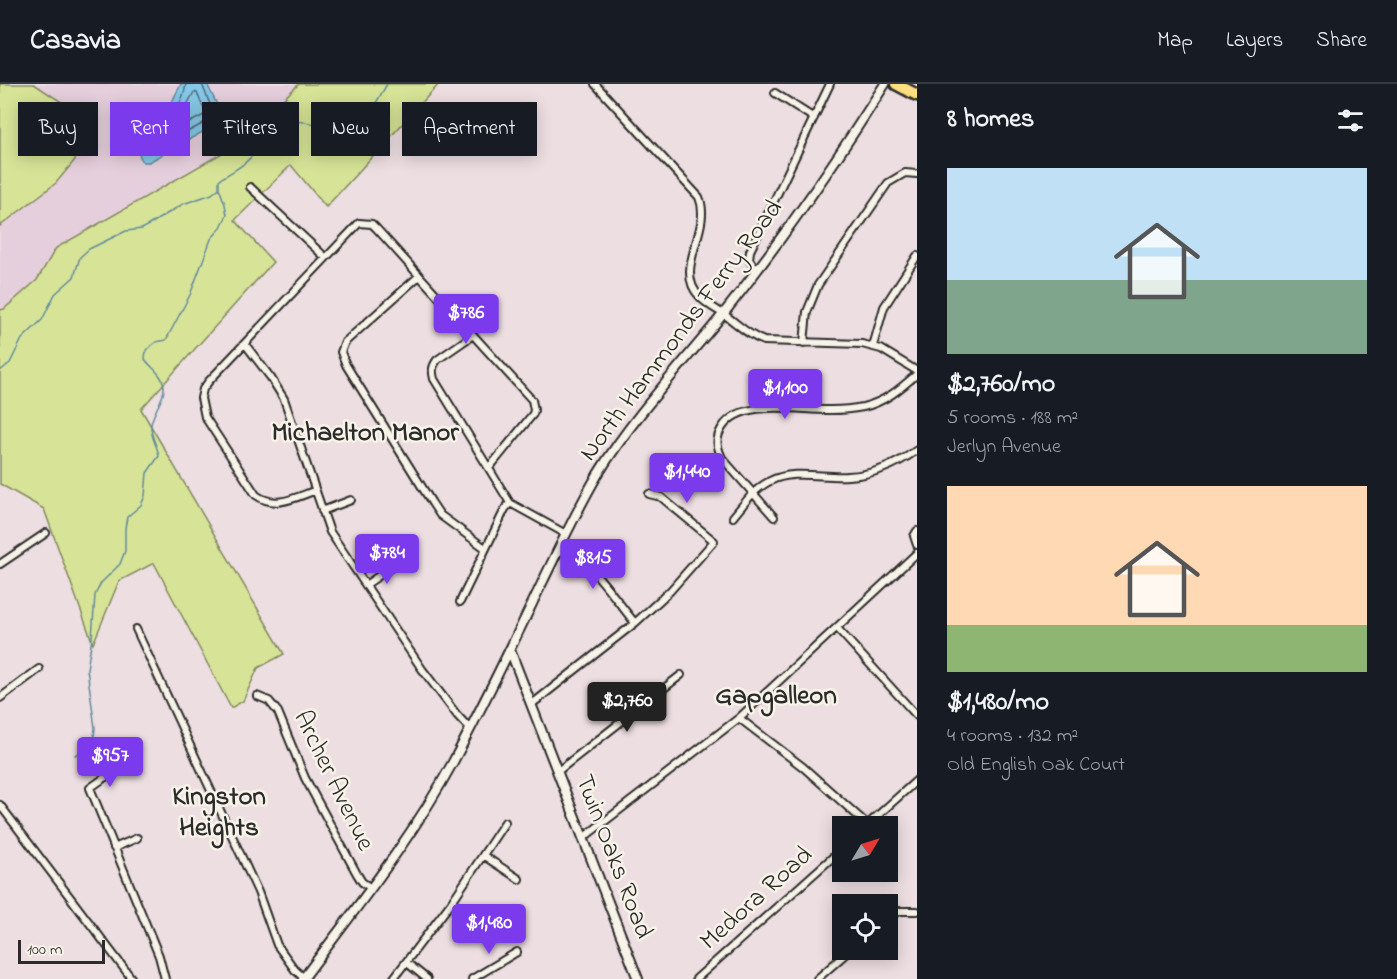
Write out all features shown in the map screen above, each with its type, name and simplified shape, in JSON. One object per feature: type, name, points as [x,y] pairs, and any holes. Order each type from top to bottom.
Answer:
[{"type":"highway","points":[[896,84],[917,96]]},
{"type":"street","points":[[595,84],[699,197],[704,214],[691,261],[690,280],[698,296],[751,337],[764,341],[873,346],[899,359],[917,373],[882,401],[863,407],[830,410],[758,409],[737,414],[731,419],[719,434],[718,450],[722,458],[774,517]]},
{"type":"street","points":[[756,270],[749,259],[750,251],[830,84]]},
{"type":"street","name":"North Hammonds Ferry Road","points":[[303,978],[402,845],[438,790],[566,534],[617,445],[756,270],[838,158],[884,85]]},
{"type":"street","points":[[775,93],[814,118]]},
{"type":"street","points":[[804,343],[807,312],[818,285],[888,183],[905,173],[917,174]]},
{"type":"street","points":[[250,187],[325,257]]},
{"type":"street","points":[[314,491],[278,503],[262,500],[256,495],[205,417],[201,398],[203,389],[359,223],[372,224],[377,229],[534,404],[533,414],[489,468]]},
{"type":"street","points":[[873,346],[884,307],[917,256]]},
{"type":"street","points":[[419,276],[345,342],[341,351],[346,365],[440,514],[485,548]]},
{"type":"street","points":[[472,334],[437,360],[432,372],[434,379],[510,503],[566,534]]},
{"type":"street","points":[[245,344],[284,399],[330,532],[422,669],[470,729]]},
{"type":"street","points":[[733,517],[753,493],[769,482],[787,476],[848,476],[871,473],[894,465],[917,450]]},
{"type":"street","points":[[532,704],[635,623],[680,581],[714,541],[661,497],[649,494]]},
{"type":"street","points":[[322,511],[351,500]]},
{"type":"street","points":[[460,602],[485,548],[510,503]]},
{"type":"street","points":[[917,531],[914,536],[917,545]]},
{"type":"street","points":[[0,564],[46,533]]},
{"type":"street","points":[[561,544],[591,569],[635,623]]},
{"type":"street","points":[[584,838],[739,718],[917,553]]},
{"type":"street","points":[[367,584],[393,566]]},
{"type":"street","points":[[837,628],[917,716]]},
{"type":"street","points":[[136,629],[258,892],[277,945],[303,978]]},
{"type":"street","name":"Twin Oaks Road","points":[[510,650],[638,979]]},
{"type":"street","points":[[0,698],[39,669]]},
{"type":"street","points":[[558,771],[681,675]]},
{"type":"street","name":"Archer Avenue","points":[[257,696],[269,701],[278,712],[305,778],[357,874],[362,882],[371,888]]},
{"type":"street","points":[[739,718],[803,767],[856,816]]},
{"type":"street","points":[[117,769],[90,789],[159,956],[165,979]]},
{"type":"street","points":[[878,816],[917,780]]},
{"type":"street","points":[[0,805],[132,979]]},
{"type":"street","points":[[393,979],[451,903],[505,822]]},
{"type":"street","points":[[114,848],[137,838]]},
{"type":"street","points":[[484,856],[519,879]]},
{"type":"street","name":"Medora Road","points":[[696,979],[832,858]]},
{"type":"street","points":[[898,912],[917,911]]},
{"type":"street","points":[[472,979],[517,952]]},
{"type":"street","points":[[817,979],[839,960]]},
{"type":"street","points":[[406,962],[427,979]]},
{"type":"shaded area","points":[[0,84],[299,84],[280,102],[202,102],[202,156],[217,156],[56,248],[37,280],[0,310]]},
{"type":"green space","points":[[0,84],[34,84],[61,102],[18,102],[18,156],[77,156],[56,183],[0,226]]},
{"type":"green space","points":[[299,84],[439,84],[422,102],[402,102],[402,124],[390,137],[390,102],[311,102],[311,156],[373,156],[326,207],[291,165],[235,220],[273,262],[141,409],[284,654],[258,668],[243,701],[231,708],[154,563],[119,581],[93,644],[44,509],[0,484],[0,310],[37,280],[56,248],[217,156],[299,156],[299,102],[280,102]]},
{"type":"water","points":[[181,84],[207,84],[216,102],[202,102],[202,132],[190,139],[190,102],[172,102]]},
{"type":"water","points":[[140,156],[160,156],[149,162],[143,162]]},
{"type":"waterway","points":[[75,755],[90,745],[95,728],[87,669],[95,595],[101,583],[120,564],[125,551],[127,517],[141,505],[145,496],[147,473],[159,456],[151,425],[164,388],[160,376],[145,359],[146,350],[156,342],[166,340],[190,295],[211,239],[220,229],[227,215],[219,180],[242,165],[268,136],[286,125],[299,122],[335,128],[355,125],[369,114],[387,84]]},
{"type":"waterway","points":[[0,371],[10,363],[22,339],[42,320],[55,294],[74,277],[80,257],[89,249],[126,231],[142,229],[183,204],[212,194],[218,189]]},
{"type":"district","name":"Michaelton Manor","points":[[365,433]]},
{"type":"district","name":"Gapgalleon","points":[[776,696]]},
{"type":"district","name":"Kingston Heights","points":[[219,812]]}]
